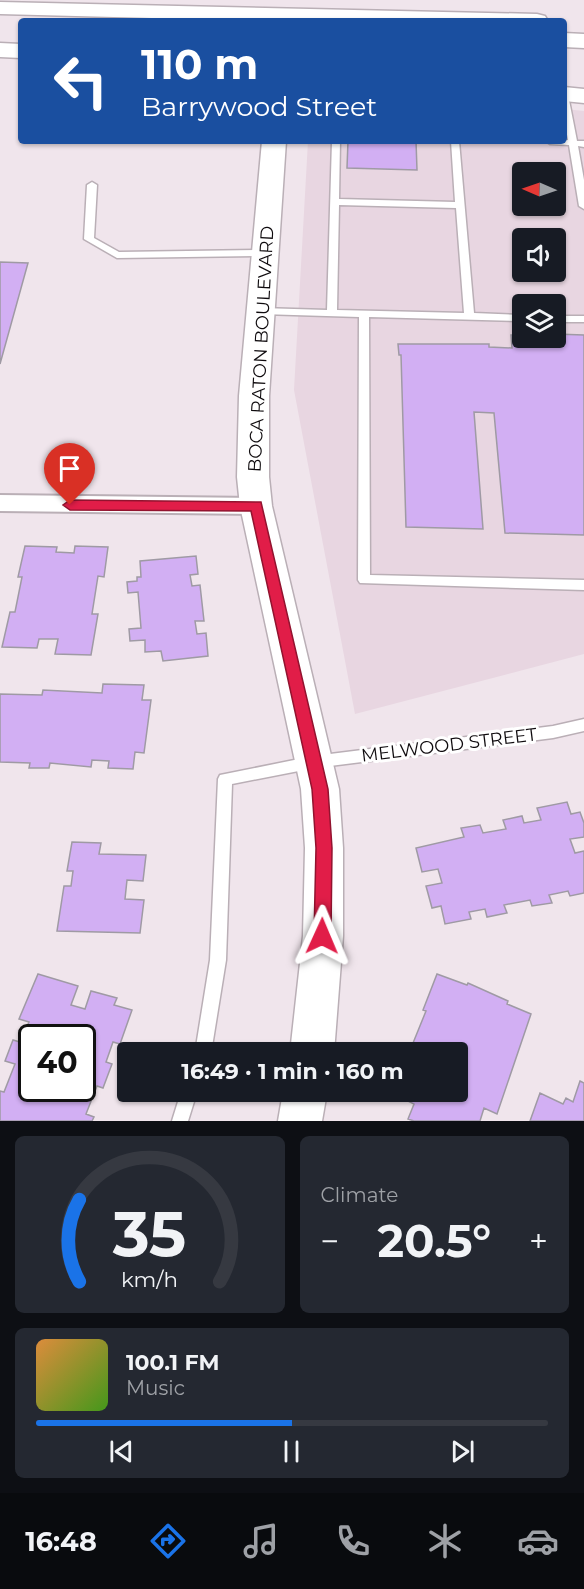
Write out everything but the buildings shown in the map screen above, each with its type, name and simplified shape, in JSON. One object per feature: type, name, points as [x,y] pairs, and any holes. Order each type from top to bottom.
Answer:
[{"type":"main road","points":[[0,8],[404,18]]},
{"type":"main road","points":[[51,10],[181,18]]},
{"type":"main road","points":[[567,22],[584,22]]},
{"type":"main road","points":[[567,40],[584,41]]},
{"type":"main road","points":[[0,50],[18,51]]},
{"type":"main road","points":[[0,56],[18,57]]},
{"type":"main road","points":[[567,95],[584,96]]},
{"type":"main road","name":"BOCA RATON BOULEVARD","points":[[274,144],[254,396],[253,477],[256,506],[320,789],[324,848],[322,936],[313,1042]]},
{"type":"main road","points":[[300,1121],[303,1102]]},
{"type":"street","points":[[0,503],[256,506]]},
{"type":"lane","points":[[567,111],[584,206]]},
{"type":"lane","points":[[567,142],[584,144]]},
{"type":"lane","points":[[332,314],[336,144]]},
{"type":"lane","points":[[455,144],[469,317]]},
{"type":"lane","points":[[92,185],[89,239],[117,255],[265,253]]},
{"type":"lane","points":[[335,202],[460,205]]},
{"type":"lane","points":[[261,311],[512,318]]},
{"type":"lane","points":[[364,314],[364,580],[584,585]]},
{"type":"lane","points":[[566,319],[584,319]]},
{"type":"lane","name":"MELWOOD STREET","points":[[204,1042],[218,960],[225,779],[314,762],[553,732],[584,725]]},
{"type":"lane","points":[[180,1121],[186,1102]]},
{"type":"shaded area","points":[[567,109],[584,111],[584,654],[355,714],[294,390],[308,144],[567,144]]},
{"type":"route","points":[[70,505],[256,506],[278,594],[320,789],[324,848],[322,936]]}]
